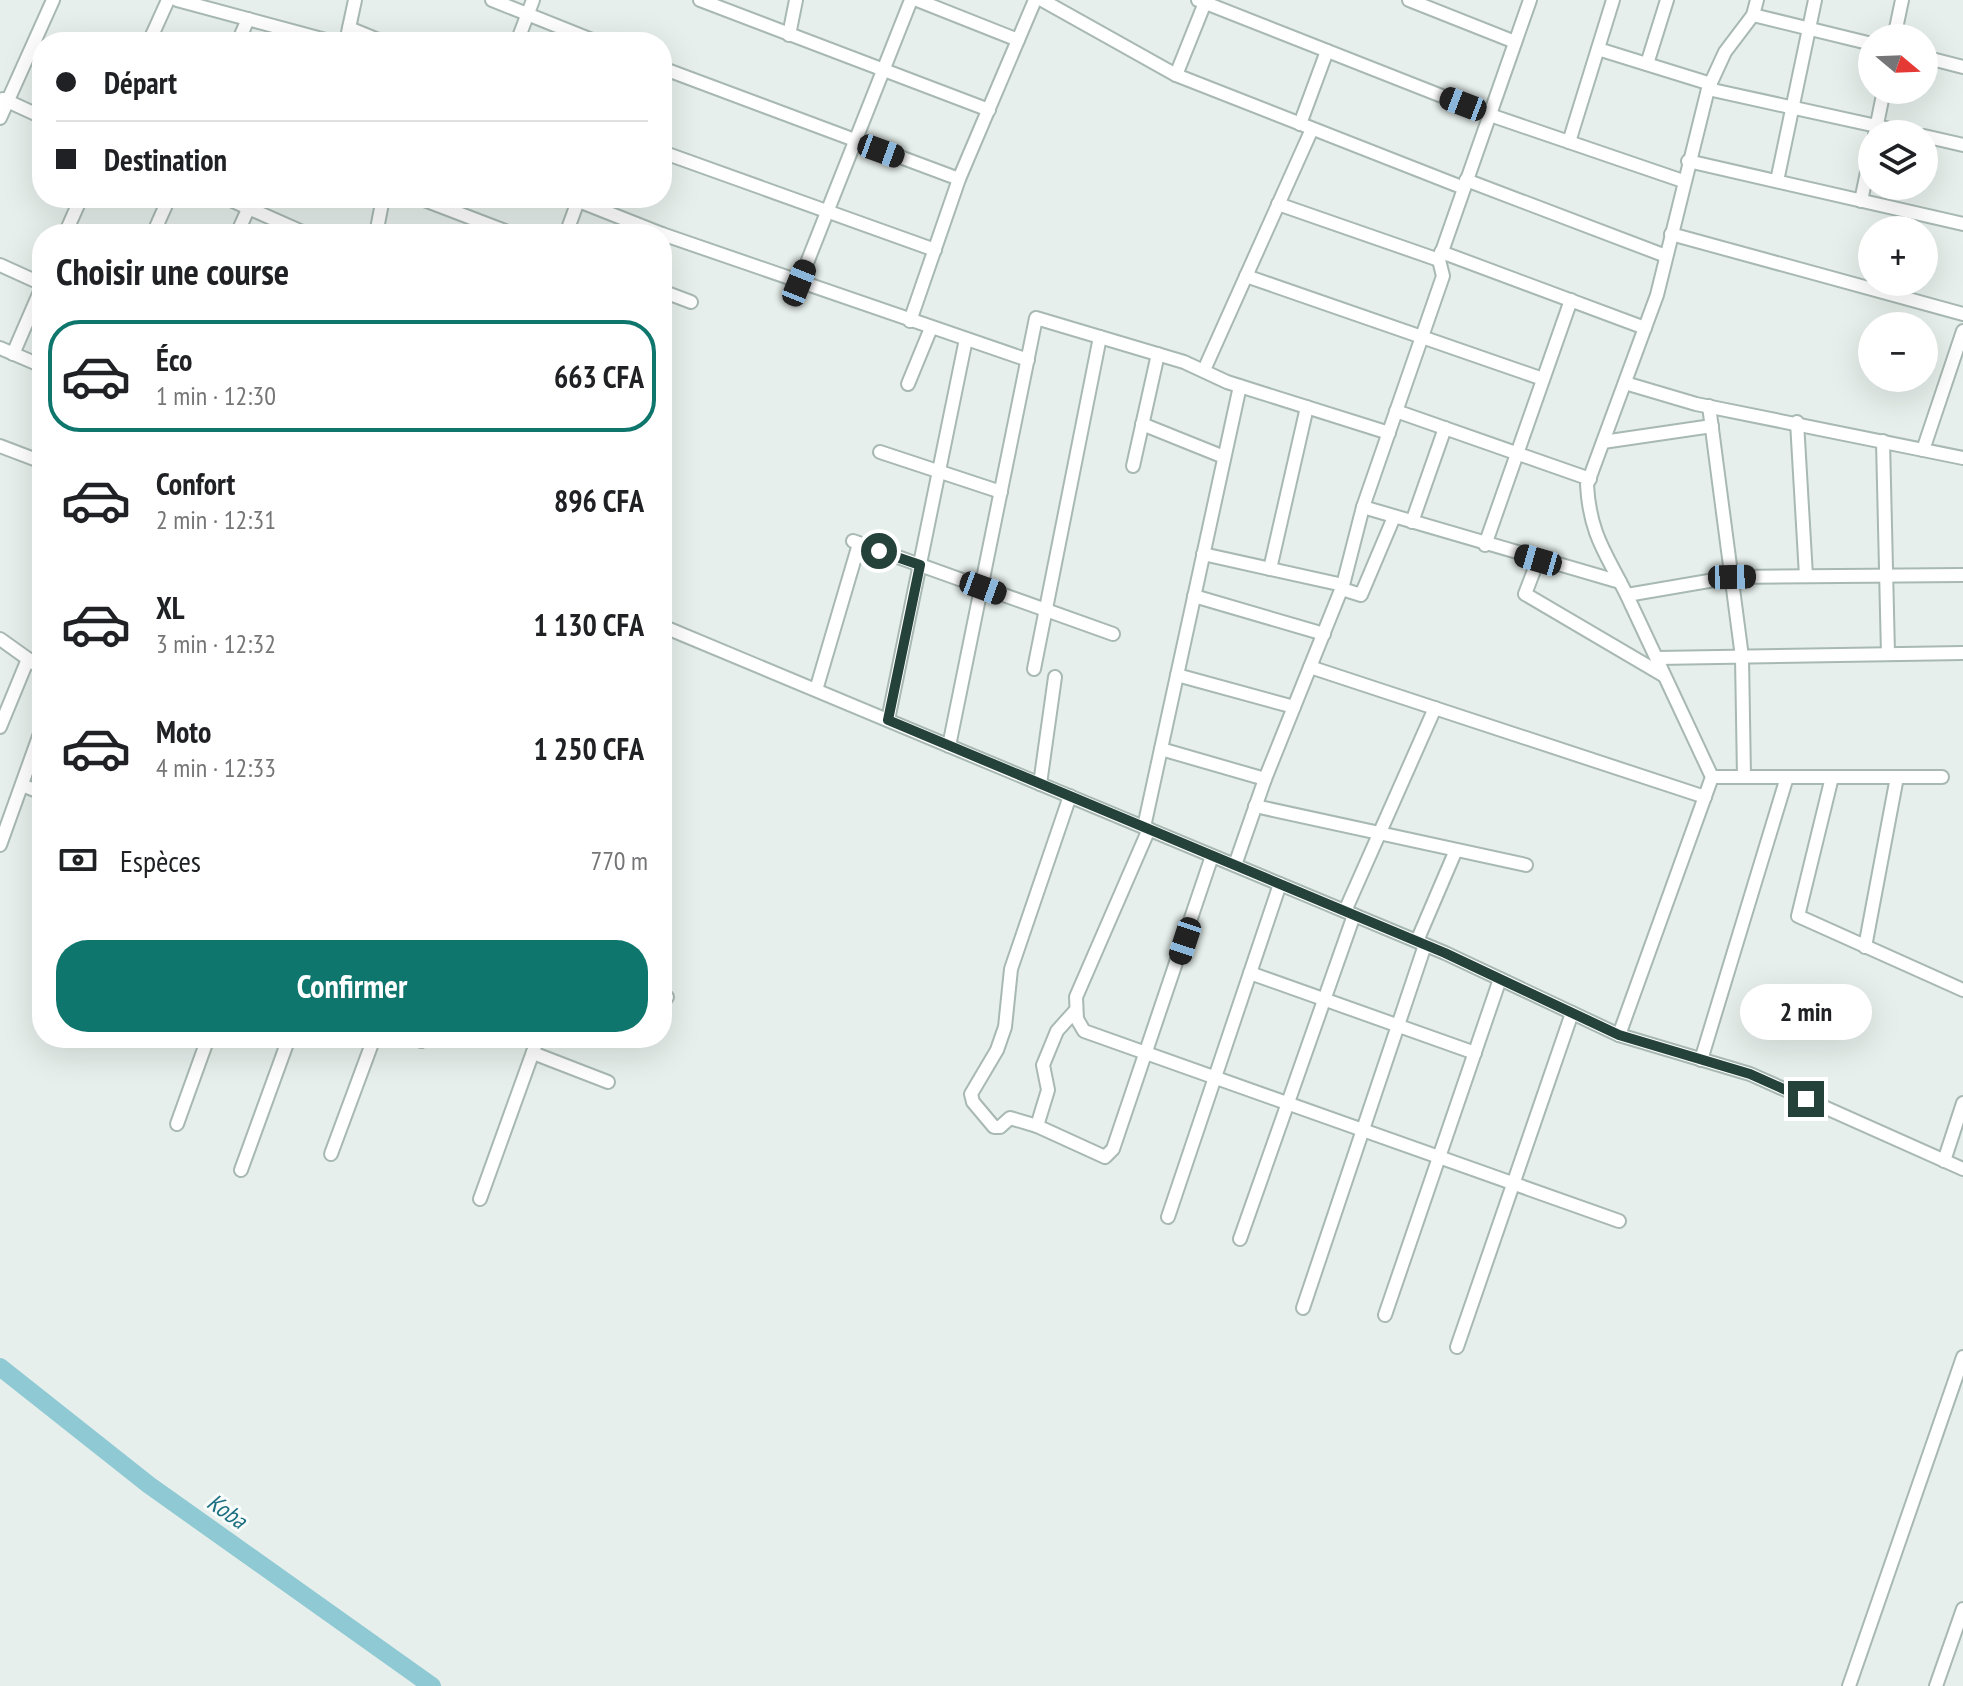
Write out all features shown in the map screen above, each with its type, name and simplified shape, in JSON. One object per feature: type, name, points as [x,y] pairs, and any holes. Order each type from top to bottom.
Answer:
[{"type":"street","points":[[42,32],[53,0]]},
{"type":"street","points":[[154,32],[168,0]]},
{"type":"street","points":[[177,0],[296,32]]},
{"type":"street","points":[[342,0],[354,4],[348,32]]},
{"type":"street","points":[[492,0],[572,32]]},
{"type":"street","points":[[521,32],[533,0]]},
{"type":"street","points":[[700,0],[989,110]]},
{"type":"street","points":[[789,35],[796,0]]},
{"type":"street","points":[[799,283],[914,0],[1018,40]]},
{"type":"street","points":[[910,321],[959,179],[1035,0]]},
{"type":"street","points":[[1042,0],[1176,75],[1306,126],[1666,256]]},
{"type":"street","points":[[1235,865],[1265,779],[1343,587],[1363,507],[1443,276],[1440,256],[1530,0]]},
{"type":"street","points":[[1569,142],[1613,0]]},
{"type":"street","points":[[1647,64],[1667,0]]},
{"type":"street","points":[[1619,1035],[1712,777],[1627,595],[1596,540],[1589,513],[1590,479],[1645,328],[1710,86],[1725,52],[1753,15],[1757,0]]},
{"type":"street","points":[[1777,181],[1815,0]]},
{"type":"street","points":[[1897,24],[1902,0]]},
{"type":"street","points":[[1176,75],[1203,1],[1490,115],[1683,181]]},
{"type":"street","points":[[1417,2],[1515,42]]},
{"type":"street","points":[[1753,15],[1858,40]]},
{"type":"street","points":[[242,32],[248,19]]},
{"type":"street","points":[[349,28],[359,32]]},
{"type":"street","points":[[1598,49],[1710,86],[1858,125]]},
{"type":"street","points":[[1204,370],[1278,204],[1306,126],[1327,51]]},
{"type":"street","points":[[0,118],[4,100],[32,56]]},
{"type":"street","points":[[1938,61],[1963,67]]},
{"type":"street","points":[[672,72],[959,179]]},
{"type":"street","points":[[4,100],[32,113]]},
{"type":"street","points":[[1938,139],[1963,145]]},
{"type":"street","points":[[672,156],[935,250]]},
{"type":"street","points":[[1688,161],[1963,224]]},
{"type":"street","points":[[1278,204],[1571,300],[1645,328]]},
{"type":"street","points":[[259,208],[289,224]]},
{"type":"street","points":[[445,208],[487,224]]},
{"type":"street","points":[[595,208],[636,224]]},
{"type":"street","points":[[1671,234],[1963,314]]},
{"type":"street","points":[[672,238],[1028,360]]},
{"type":"street","points":[[0,265],[32,281]]},
{"type":"street","points":[[1246,276],[1543,379]]},
{"type":"street","points":[[672,295],[691,302]]},
{"type":"street","points":[[1485,545],[1571,300]]},
{"type":"street","points":[[13,354],[32,309]]},
{"type":"street","points":[[949,746],[1036,318],[1158,354],[1240,386],[1389,433]]},
{"type":"street","points":[[908,384],[931,328]]},
{"type":"street","points":[[1923,450],[1963,331]]},
{"type":"street","points":[[1034,669],[1100,337]]},
{"type":"street","points":[[888,720],[966,339]]},
{"type":"street","points":[[0,348],[32,362]]},
{"type":"street","points":[[1133,466],[1158,354]]},
{"type":"street","points":[[1625,383],[1709,406],[1963,458]]},
{"type":"street","points":[[1240,386],[1161,749],[1147,828],[1076,997],[1075,1011],[1084,1031],[1619,1221]]},
{"type":"street","points":[[1709,406],[1742,657],[1744,777]]},
{"type":"street","points":[[1270,569],[1307,407]]},
{"type":"street","points":[[1396,411],[1590,479]]},
{"type":"street","points":[[1797,422],[1806,576]]},
{"type":"street","points":[[1142,424],[1224,457]]},
{"type":"street","points":[[1603,442],[1712,426]]},
{"type":"street","points":[[1412,522],[1445,428]]},
{"type":"street","points":[[1883,441],[1888,654]]},
{"type":"street","points":[[0,446],[32,458]]},
{"type":"street","points":[[880,452],[1001,492]]},
{"type":"street","points":[[1363,507],[1620,582]]},
{"type":"street","points":[[1203,554],[1343,587],[1361,595],[1394,517]]},
{"type":"street","points":[[816,690],[856,542],[1113,634]]},
{"type":"street","points":[[1538,560],[1525,594],[1665,676]]},
{"type":"street","points":[[1627,595],[1732,577],[1963,575]]},
{"type":"street","points":[[1194,596],[1324,634]]},
{"type":"street","points":[[672,630],[1421,943],[1619,1035],[1750,1074],[1963,1169]]},
{"type":"street","points":[[0,639],[32,662]]},
{"type":"street","points":[[1657,658],[1963,653]]},
{"type":"street","points":[[0,727],[28,659]]},
{"type":"street","points":[[1310,667],[1705,797]]},
{"type":"street","points":[[1177,675],[1294,707]]},
{"type":"street","points":[[1040,784],[1055,677]]},
{"type":"street","points":[[1240,1239],[1324,1000],[1350,913],[1380,833],[1435,708]]},
{"type":"street","points":[[1161,749],[1265,779]]},
{"type":"street","points":[[0,845],[32,756]]},
{"type":"street","points":[[1712,777],[1942,777]]},
{"type":"street","points":[[1701,1060],[1787,777]]},
{"type":"street","points":[[1832,777],[1798,916],[1963,990]]},
{"type":"street","points":[[1865,947],[1897,777]]},
{"type":"street","points":[[22,785],[32,789]]},
{"type":"street","points":[[1070,796],[1011,969],[1005,1027],[997,1050],[971,1094],[973,1102],[997,1128],[1010,1118],[1037,1126],[1096,1155],[1110,1154],[1148,1054],[1212,856]]},
{"type":"street","points":[[1255,806],[1526,865]]},
{"type":"street","points":[[1303,1308],[1398,1026],[1421,943],[1456,850]]},
{"type":"street","points":[[1168,1217],[1280,884]]},
{"type":"street","points":[[1250,973],[1475,1053]]},
{"type":"street","points":[[1385,1315],[1500,979]]},
{"type":"street","points":[[1037,1126],[1048,1090],[1043,1065],[1057,1031],[1075,1011]]},
{"type":"street","points":[[1457,1347],[1572,1013]]},
{"type":"street","points":[[177,1124],[204,1048]]},
{"type":"street","points":[[241,1170],[285,1048]]},
{"type":"street","points":[[331,1154],[370,1048]]},
{"type":"street","points":[[480,1199],[535,1048]]},
{"type":"street","points":[[533,1053],[608,1082]]},
{"type":"street","points":[[1944,1161],[1963,1103]]},
{"type":"street","points":[[1849,1686],[1963,1357]]},
{"type":"street","points":[[1936,1686],[1963,1609]]},
{"type":"waterway","name":"Koba","points":[[0,1367],[149,1485],[432,1686]]},
{"type":"route","points":[[879,551],[920,565],[888,720],[1445,953],[1619,1035],[1750,1074],[1806,1099]]}]
